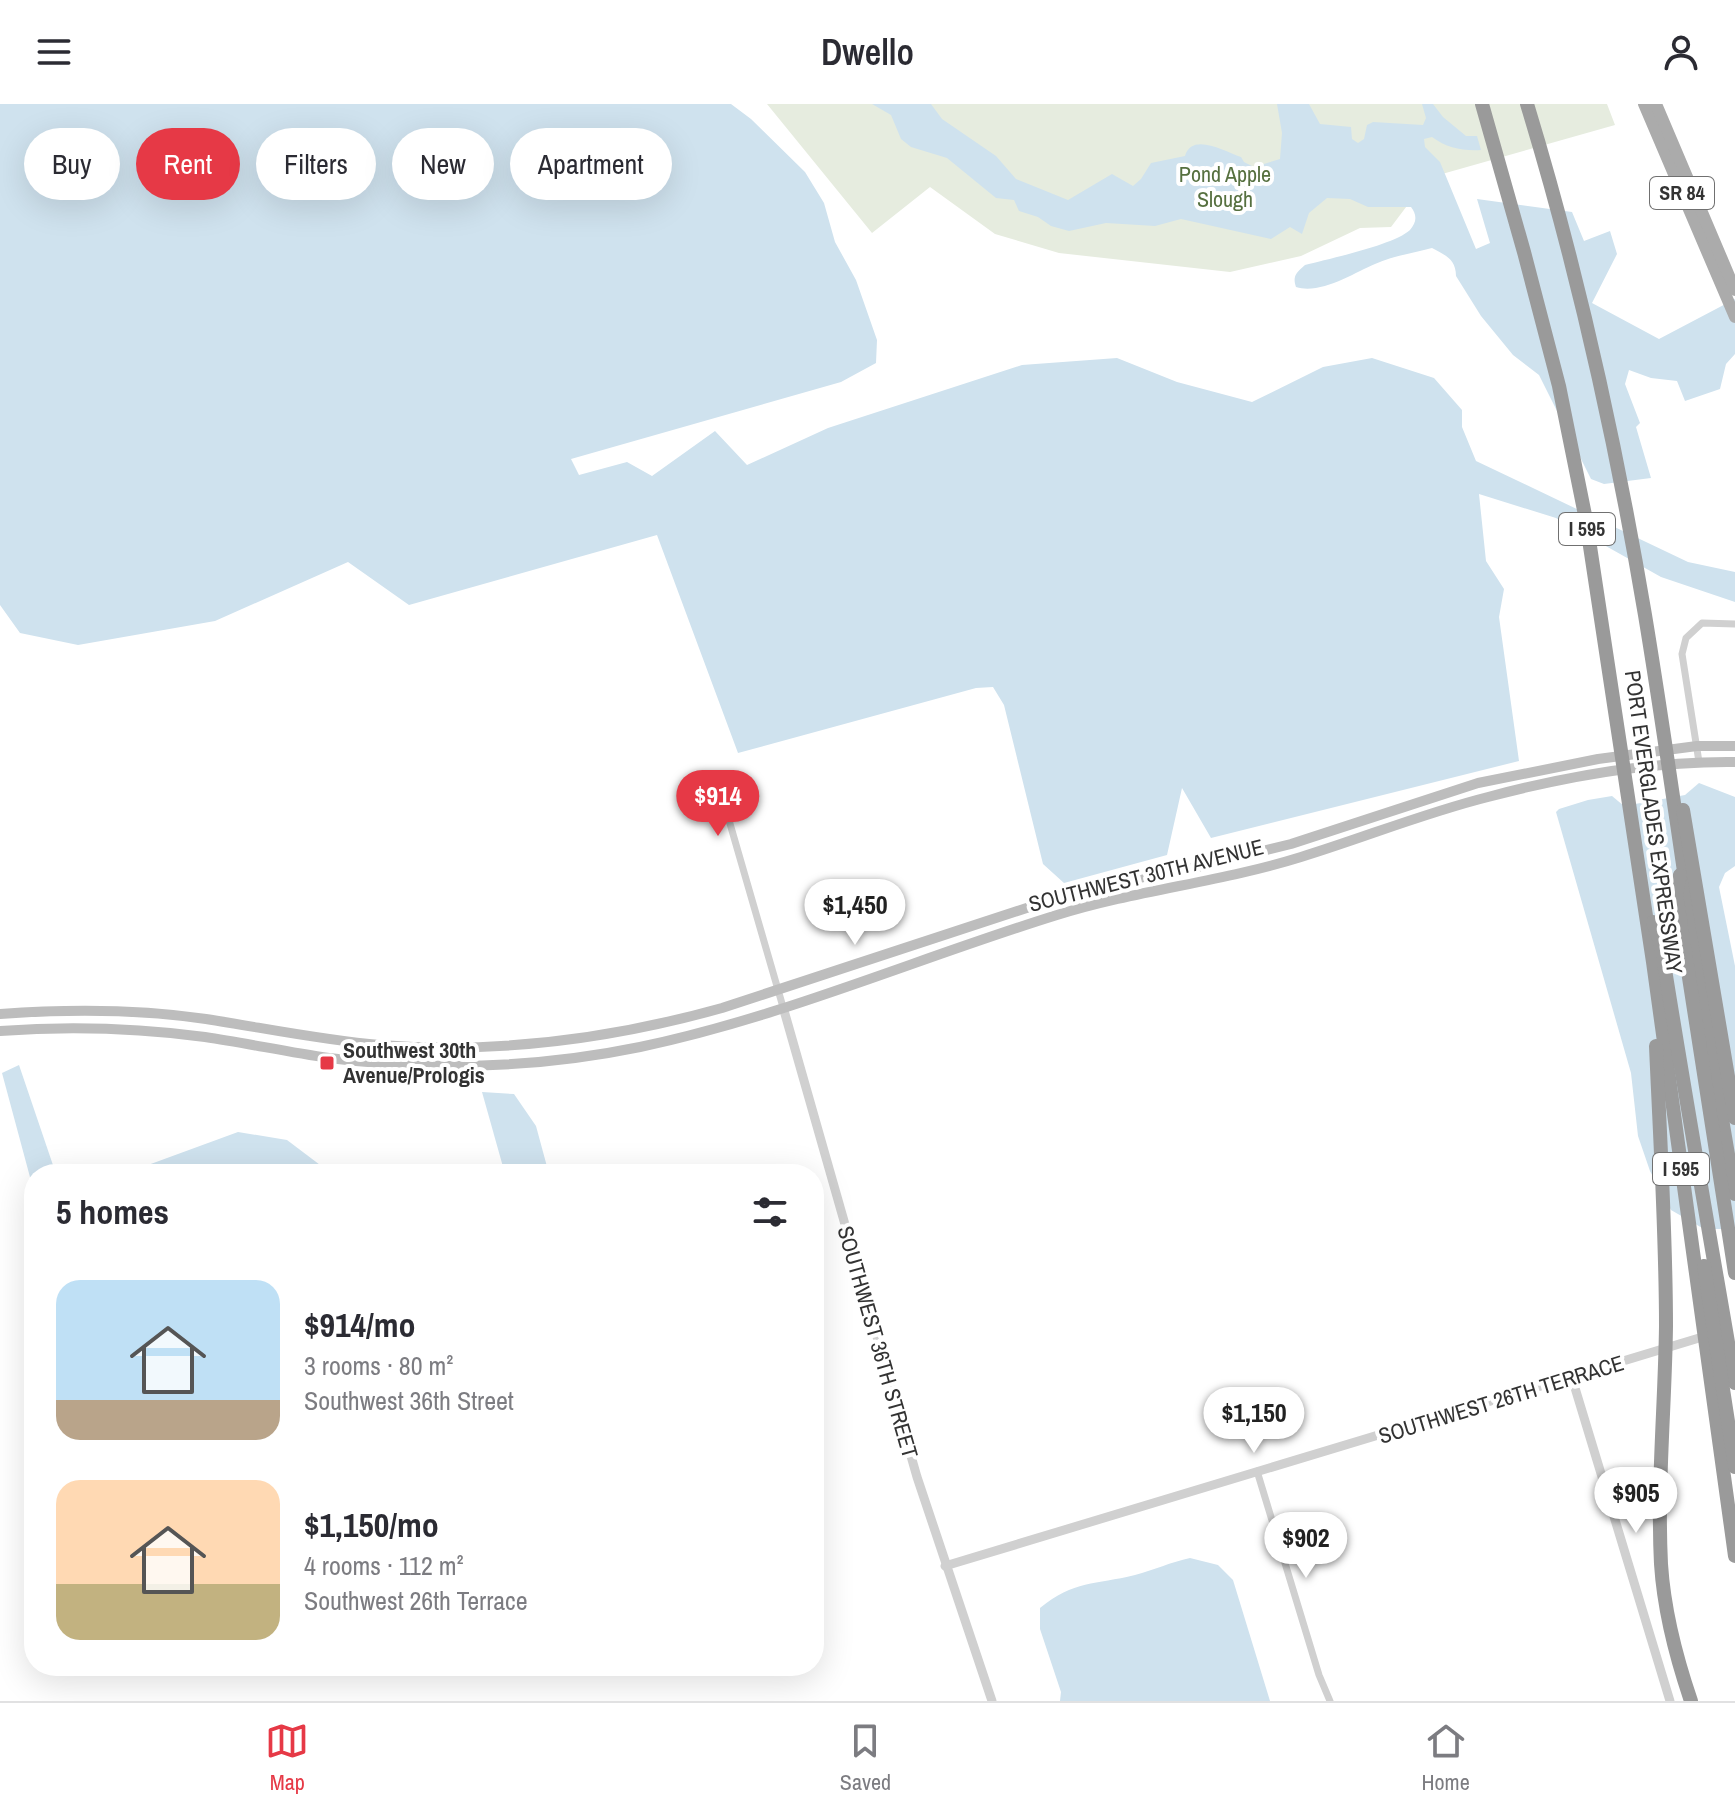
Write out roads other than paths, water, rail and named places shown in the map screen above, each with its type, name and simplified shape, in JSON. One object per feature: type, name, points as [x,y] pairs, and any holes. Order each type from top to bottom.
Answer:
[{"type":"highway","name":"PORT EVERGLADES EXPRESSWAY","points":[[1482,104],[1524,252],[1568,431],[1605,635],[1653,962],[1720,1371],[1735,1556]]},
{"type":"highway","name":"PORT EVERGLADES EXPRESSWAY","points":[[1527,104],[1601,389],[1645,616],[1681,863],[1735,1194]]},
{"type":"highway","points":[[1645,616],[1690,849],[1735,1118]]},
{"type":"highway","points":[[1681,863],[1676,894],[1735,1273]]},
{"type":"highway","points":[[1644,899],[1661,944],[1697,1170],[1707,1213],[1720,1371],[1735,1467]]},
{"type":"highway","points":[[1653,962],[1666,1275],[1660,1508],[1662,1567],[1668,1619],[1679,1668],[1691,1701]]},
{"type":"highway","points":[[1720,1371],[1735,1383]]},
{"type":"main road","name":"SR 84","points":[[1644,104],[1728,283]]},
{"type":"main road","name":"SR 84","points":[[1656,104],[1728,283],[1735,317]]},
{"type":"main road","name":"SOUTHWEST 30TH AVENUE","points":[[0,1014],[144,1013],[205,1019],[325,1040],[406,1047],[543,1044],[631,1031],[707,1012],[1112,883],[1202,866],[1291,844],[1478,783],[1552,766],[1697,746],[1735,746]]},
{"type":"main road","name":"SOUTHWEST 30TH AVENUE","points":[[0,1031],[136,1030],[212,1038],[331,1058],[414,1065],[490,1065],[580,1057],[639,1047],[727,1025],[1008,931],[1120,898],[1283,863],[1498,794],[1546,783],[1699,762],[1735,762]]},
{"type":"main road","points":[[1003,916],[1008,931]]},
{"type":"street","points":[[1699,762],[1682,654],[1686,638],[1702,623],[1735,624]]},
{"type":"street","name":"SOUTHWEST 36TH STREET","points":[[722,796],[945,1566],[992,1701]]},
{"type":"street","name":"SOUTHWEST 26TH TERRACE","points":[[945,1566],[1735,1327]]},
{"type":"street","points":[[1572,1378],[1670,1701]]},
{"type":"street","points":[[1257,1471],[1319,1675],[1330,1701]]},
{"type":"water","points":[[0,104],[731,104],[751,119],[805,172],[824,203],[835,242],[856,280],[877,340],[876,363],[841,382],[571,459],[579,475],[627,462],[652,476],[715,431],[747,465],[828,428],[1022,365],[1117,358],[1177,382],[1252,402],[1323,367],[1372,358],[1434,378],[1462,410],[1462,427],[1476,461],[1688,562],[1735,572],[1735,602],[1661,577],[1556,518],[1479,494],[1486,561],[1504,589],[1499,617],[1519,761],[1211,838],[1182,788],[1167,855],[1064,883],[1043,864],[1004,705],[993,687],[976,688],[738,753],[657,535],[409,605],[348,562],[215,621],[78,645],[20,633],[0,605]]},
{"type":"water","points":[[872,104],[931,104],[942,119],[996,156],[1016,179],[1068,200],[1112,174],[1133,186],[1151,163],[1185,156],[1194,145],[1218,148],[1241,157],[1254,167],[1280,159],[1282,133],[1277,104],[1309,104],[1320,124],[1351,127],[1352,139],[1358,143],[1364,139],[1367,125],[1373,122],[1423,125],[1426,118],[1422,104],[1433,104],[1466,136],[1477,136],[1481,150],[1455,148],[1432,137],[1424,139],[1425,147],[1440,162],[1476,249],[1490,243],[1477,199],[1572,212],[1584,241],[1610,231],[1617,254],[1592,303],[1659,339],[1735,299],[1735,354],[1726,364],[1720,389],[1685,401],[1677,381],[1651,378],[1629,370],[1625,384],[1640,423],[1636,427],[1651,478],[1604,484],[1591,479],[1539,375],[1513,355],[1481,316],[1456,276],[1452,262],[1445,255],[1432,248],[1382,261],[1326,286],[1296,287],[1296,274],[1305,265],[1402,236],[1414,224],[1411,207],[1368,207],[1350,199],[1327,198],[1309,213],[1302,234],[1290,227],[1271,239],[1181,219],[1155,226],[1106,223],[1069,231],[1019,211],[1014,200],[996,198],[947,158],[911,147],[901,139],[891,115]]},
{"type":"water","points":[[1699,783],[1735,797],[1735,866],[1725,873],[1719,887],[1735,966],[1735,1229],[1704,1229],[1671,1210],[1650,1171],[1638,1136],[1631,1073],[1556,812],[1588,800],[1612,796],[1624,806],[1685,795]]},
{"type":"water","points":[[19,1065],[53,1164],[26,1164],[2,1073]]},
{"type":"water","points":[[482,1092],[514,1094],[536,1126],[546,1164],[502,1164]]},
{"type":"water","points":[[238,1132],[287,1140],[319,1164],[151,1164]]},
{"type":"water","points":[[1190,1558],[1218,1565],[1233,1580],[1270,1701],[1060,1701],[1061,1692],[1040,1629],[1040,1608],[1074,1588],[1135,1575]]},
{"type":"place","name":"Southwest 30th Avenue/Prologis","points":[[327,1063]]},
{"type":"park label","name":"Pond Apple Slough","points":[[1225,186]]}]
